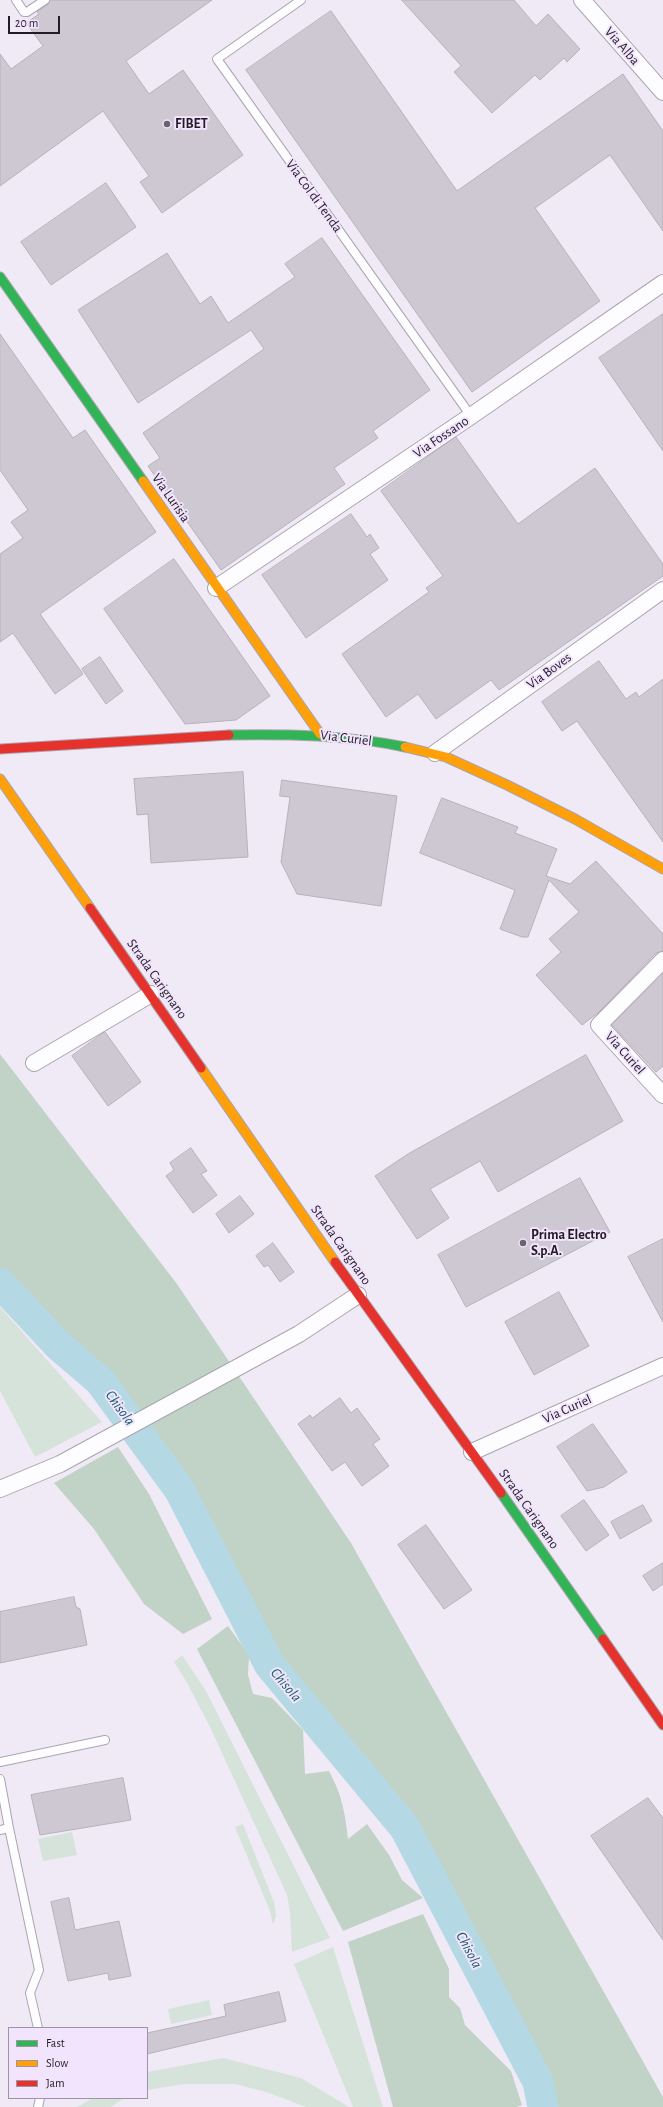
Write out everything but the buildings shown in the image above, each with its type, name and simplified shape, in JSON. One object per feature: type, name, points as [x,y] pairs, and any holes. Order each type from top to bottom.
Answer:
[{"type":"street","name":"Via Alba","points":[[582,0],[663,92]]},
{"type":"street","name":"Via Lurisia","points":[[0,277],[216,588],[320,734]]},
{"type":"street","name":"Via Fossano","points":[[216,588],[471,416],[663,283]]},
{"type":"street","name":"Via Boves","points":[[435,753],[663,590]]},
{"type":"street","name":"Via Curiel","points":[[0,749],[68,746],[202,736],[320,734],[369,740],[435,753],[518,790],[620,844],[663,869]]},
{"type":"street","name":"Strada Carignano","points":[[0,779],[151,994],[358,1295],[472,1452],[663,1725]]},
{"type":"street","name":"Via Curiel","points":[[663,960],[599,1025],[663,1095]]},
{"type":"street","points":[[34,1063],[151,994]]},
{"type":"street","points":[[1,1489],[60,1464],[299,1334],[358,1295]]},
{"type":"street","name":"Via Curiel","points":[[472,1452],[663,1366]]},
{"type":"lane","points":[[16,0],[24,12],[27,12],[45,0]]},
{"type":"lane","name":"Via Col di Tenda","points":[[301,0],[217,59],[471,416]]},
{"type":"lane","points":[[0,1762],[105,1740]]},
{"type":"lane","points":[[0,1779],[39,1970],[30,1993],[38,2027]]},
{"type":"lane","points":[[0,1830],[9,1828]]},
{"type":"shaded area","points":[[0,1307],[102,1422],[35,1457],[0,1391]]},
{"type":"shaded area","points":[[182,1655],[206,1691],[330,1938],[292,1952],[290,1912],[287,1895],[210,1727],[186,1681],[174,1662]]},
{"type":"shaded area","points":[[243,1824],[274,1902],[276,1916],[273,1925],[270,1911],[235,1827]]},
{"type":"shaded area","points":[[72,1832],[77,1855],[43,1861],[38,1839]]},
{"type":"shaded area","points":[[333,1947],[383,2107],[353,2107],[294,1964]]},
{"type":"shaded area","points":[[209,2000],[212,2015],[171,2024],[168,2009]]},
{"type":"shaded area","points":[[223,2058],[301,2078],[349,2107],[306,2107],[266,2092],[235,2084],[185,2084],[148,2090],[148,2072]]},
{"type":"shaded area","points":[[91,2099],[123,2099],[111,2107],[77,2107]]},
{"type":"green space","points":[[0,1054],[177,1284],[351,1543],[663,2097],[663,2107],[547,2107],[538,2082],[405,1828],[269,1664],[179,1489],[100,1381],[0,1283]]},
{"type":"green space","points":[[118,1447],[149,1494],[212,1619],[183,1634],[144,1604],[94,1529],[54,1483]]},
{"type":"green space","points":[[228,1626],[249,1655],[248,1675],[253,1694],[272,1698],[303,1730],[305,1774],[329,1771],[337,1788],[342,1804],[346,1820],[348,1839],[367,1824],[389,1855],[402,1880],[423,1898],[343,1931],[197,1649]]},
{"type":"green space","points":[[423,1914],[449,1969],[449,1997],[460,2008],[465,2025],[511,2071],[522,2105],[517,2107],[393,2107],[348,1942]]},
{"type":"waterway","name":"Chisola","points":[[0,1283],[59,1346],[100,1381],[179,1489],[269,1664],[405,1828],[538,2082],[543,2107]]},
{"type":"traffic: fast","points":[[0,277],[143,481]]},
{"type":"traffic: fast","points":[[229,735],[317,736],[361,740],[405,747]]},
{"type":"traffic: fast","points":[[501,1493],[603,1639]]},
{"type":"traffic: slow","points":[[143,481],[320,734]]},
{"type":"traffic: slow","points":[[405,747],[446,757],[507,785],[575,819],[663,869]]},
{"type":"traffic: slow","points":[[0,779],[90,908]]},
{"type":"traffic: slow","points":[[201,1068],[335,1262]]},
{"type":"traffic: jam","points":[[0,749],[229,735]]},
{"type":"traffic: jam","points":[[90,908],[201,1068]]},
{"type":"traffic: jam","points":[[335,1262],[501,1493]]},
{"type":"traffic: jam","points":[[603,1639],[663,1725]]},
{"type":"place","name":"FIBET","points":[[167,124]]},
{"type":"place","name":"Prima Electro S.p.A.","points":[[523,1243]]}]
